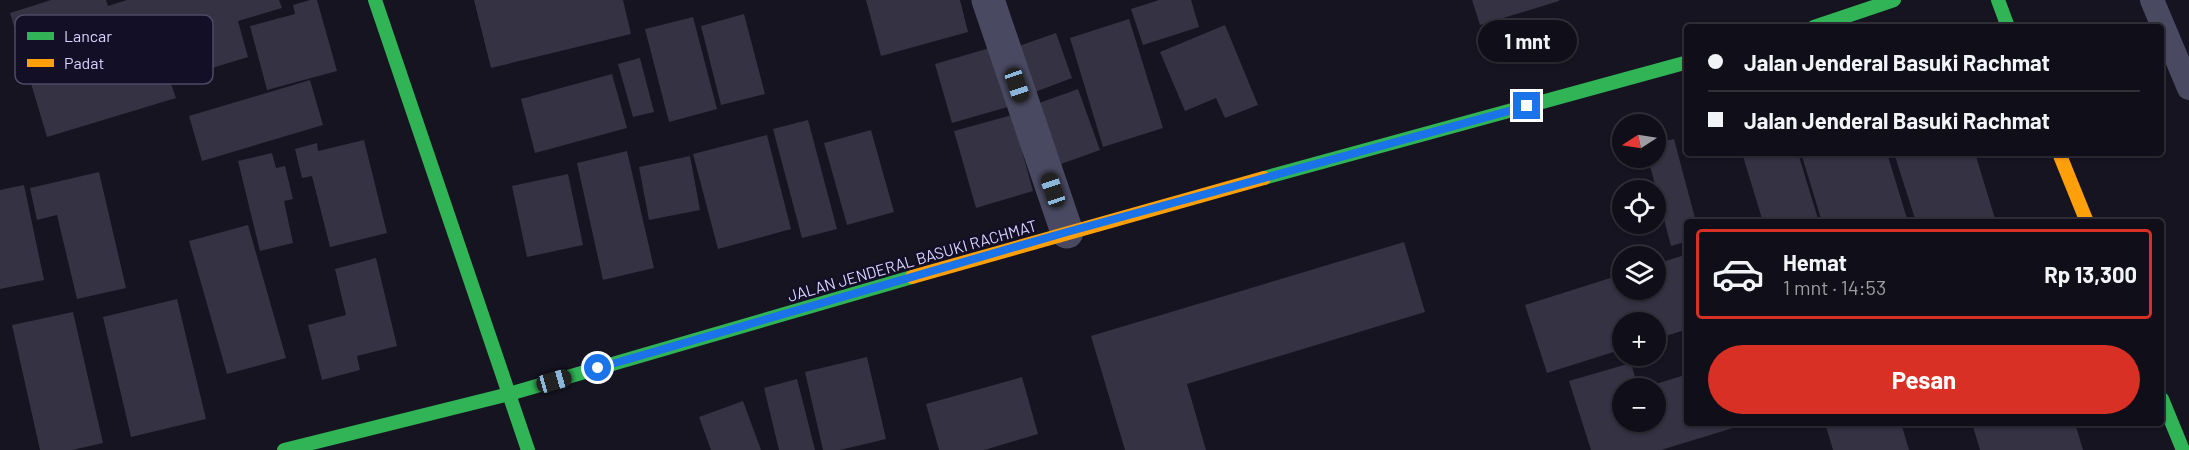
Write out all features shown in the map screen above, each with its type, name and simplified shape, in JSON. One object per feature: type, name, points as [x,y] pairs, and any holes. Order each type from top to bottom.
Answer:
[{"type":"street","points":[[375,0],[528,450]]},
{"type":"street","points":[[988,0],[1067,232]]},
{"type":"street","points":[[1823,24],[1894,0]]},
{"type":"street","points":[[1998,0],[2007,24]]},
{"type":"street","name":"JALAN JENDERAL BASUKI RACHMAT","points":[[284,450],[509,394],[1067,232],[1684,63]]},
{"type":"street","points":[[2060,156],[2087,219]]},
{"type":"street","points":[[2164,404],[2183,450]]},
{"type":"lane","points":[[2152,0],[2162,24]]},
{"type":"lane","points":[[2164,29],[2189,88]]},
{"type":"building","points":[[51,0],[106,0],[108,6],[127,0],[279,0],[282,8],[238,21],[248,57],[213,68],[213,15],[15,15],[15,30],[10,13]]},
{"type":"building","points":[[317,0],[337,71],[267,90],[250,26],[295,14],[293,5]]},
{"type":"building","points":[[474,0],[623,0],[631,34],[491,68]]},
{"type":"building","points":[[866,0],[960,0],[968,32],[881,56]]},
{"type":"building","points":[[1159,0],[1191,0],[1199,27],[1143,45],[1131,9]]},
{"type":"building","points":[[1472,0],[1559,0],[1559,1],[1480,25]]},
{"type":"building","points":[[744,14],[765,94],[721,105],[701,26]]},
{"type":"building","points":[[693,17],[717,109],[669,122],[645,29]]},
{"type":"building","points":[[1129,19],[1163,128],[1103,147],[1070,38]]},
{"type":"building","points":[[1225,25],[1258,105],[1225,118],[1216,98],[1185,111],[1160,52]]},
{"type":"building","points":[[1056,33],[1072,78],[1035,92],[1019,46]]},
{"type":"building","points":[[993,47],[1011,106],[952,123],[935,64]]},
{"type":"building","points":[[640,58],[654,112],[633,117],[618,64]]},
{"type":"building","points":[[612,74],[627,128],[535,153],[521,99]]},
{"type":"building","points":[[310,80],[323,125],[202,161],[189,116]]},
{"type":"building","points":[[31,84],[171,84],[176,98],[47,137]]},
{"type":"building","points":[[1078,89],[1100,150],[1061,164],[1039,103]]},
{"type":"building","points":[[1012,115],[1033,191],[976,208],[954,131]]},
{"type":"building","points":[[808,120],[837,229],[802,238],[773,129]]},
{"type":"building","points":[[871,130],[894,212],[847,225],[824,143]]},
{"type":"building","points":[[767,135],[791,229],[718,249],[693,154]]},
{"type":"building","points":[[1674,139],[1695,219],[1684,219],[1684,242],[1671,246],[1666,227],[1666,180],[1654,180],[1651,168],[1666,168],[1666,141]]},
{"type":"building","points":[[364,140],[387,233],[330,247],[312,176],[302,178],[295,149],[317,143],[318,151]]},
{"type":"building","points":[[627,151],[654,268],[603,280],[577,163]]},
{"type":"building","points":[[272,153],[276,168],[285,166],[293,199],[284,201],[293,243],[260,251],[238,161]]},
{"type":"building","points":[[690,156],[700,210],[649,220],[639,167]]},
{"type":"building","points":[[1743,156],[1799,156],[1818,219],[1762,219]]},
{"type":"building","points":[[1802,156],[1888,156],[1907,219],[1821,219]]},
{"type":"building","points":[[1895,156],[1976,156],[1995,219],[1915,219]]},
{"type":"building","points":[[99,172],[126,288],[77,299],[57,215],[37,220],[30,188]]},
{"type":"building","points":[[568,174],[583,245],[527,257],[512,186]]},
{"type":"building","points":[[24,185],[44,280],[0,289],[0,190]]},
{"type":"building","points":[[248,225],[286,358],[227,374],[189,241]]},
{"type":"building","points":[[1404,242],[1425,312],[1187,384],[1206,450],[1125,450],[1091,336]]},
{"type":"building","points":[[1684,255],[1684,330],[1666,336],[1666,312],[1612,312],[1612,352],[1547,373],[1525,305],[1612,277],[1612,300],[1666,300],[1666,261]]},
{"type":"building","points":[[376,258],[397,346],[357,356],[360,370],[322,380],[308,325],[346,315],[335,269]]},
{"type":"building","points":[[177,299],[206,419],[131,437],[103,317]]},
{"type":"building","points":[[73,312],[103,443],[72,450],[40,450],[12,325]]},
{"type":"building","points":[[867,357],[886,439],[840,450],[823,450],[805,372]]},
{"type":"building","points":[[1621,366],[1632,366],[1635,378],[1612,378],[1612,432],[1666,432],[1666,381],[1684,375],[1684,426],[1739,426],[1661,450],[1591,450],[1569,381]]},
{"type":"building","points":[[1022,377],[1038,434],[984,450],[939,450],[926,404]]},
{"type":"building","points":[[797,379],[815,450],[779,450],[764,388]]},
{"type":"building","points":[[743,401],[761,450],[711,450],[699,417]]},
{"type":"building","points":[[1826,426],[1902,426],[1909,450],[1833,450]]},
{"type":"building","points":[[1973,426],[2076,426],[2083,450],[1980,450]]},
{"type":"traffic: fast","points":[[375,0],[528,450]]},
{"type":"traffic: fast","points":[[1823,24],[1894,0]]},
{"type":"traffic: fast","points":[[1998,0],[2007,24]]},
{"type":"traffic: fast","points":[[1264,178],[1684,63]]},
{"type":"traffic: fast","points":[[284,450],[509,394],[912,277]]},
{"type":"traffic: fast","points":[[2164,404],[2183,450]]},
{"type":"traffic: slow","points":[[2060,156],[2086,219]]},
{"type":"traffic: slow","points":[[912,277],[1264,178]]},
{"type":"route","points":[[598,368],[1067,232],[1527,106]]}]
